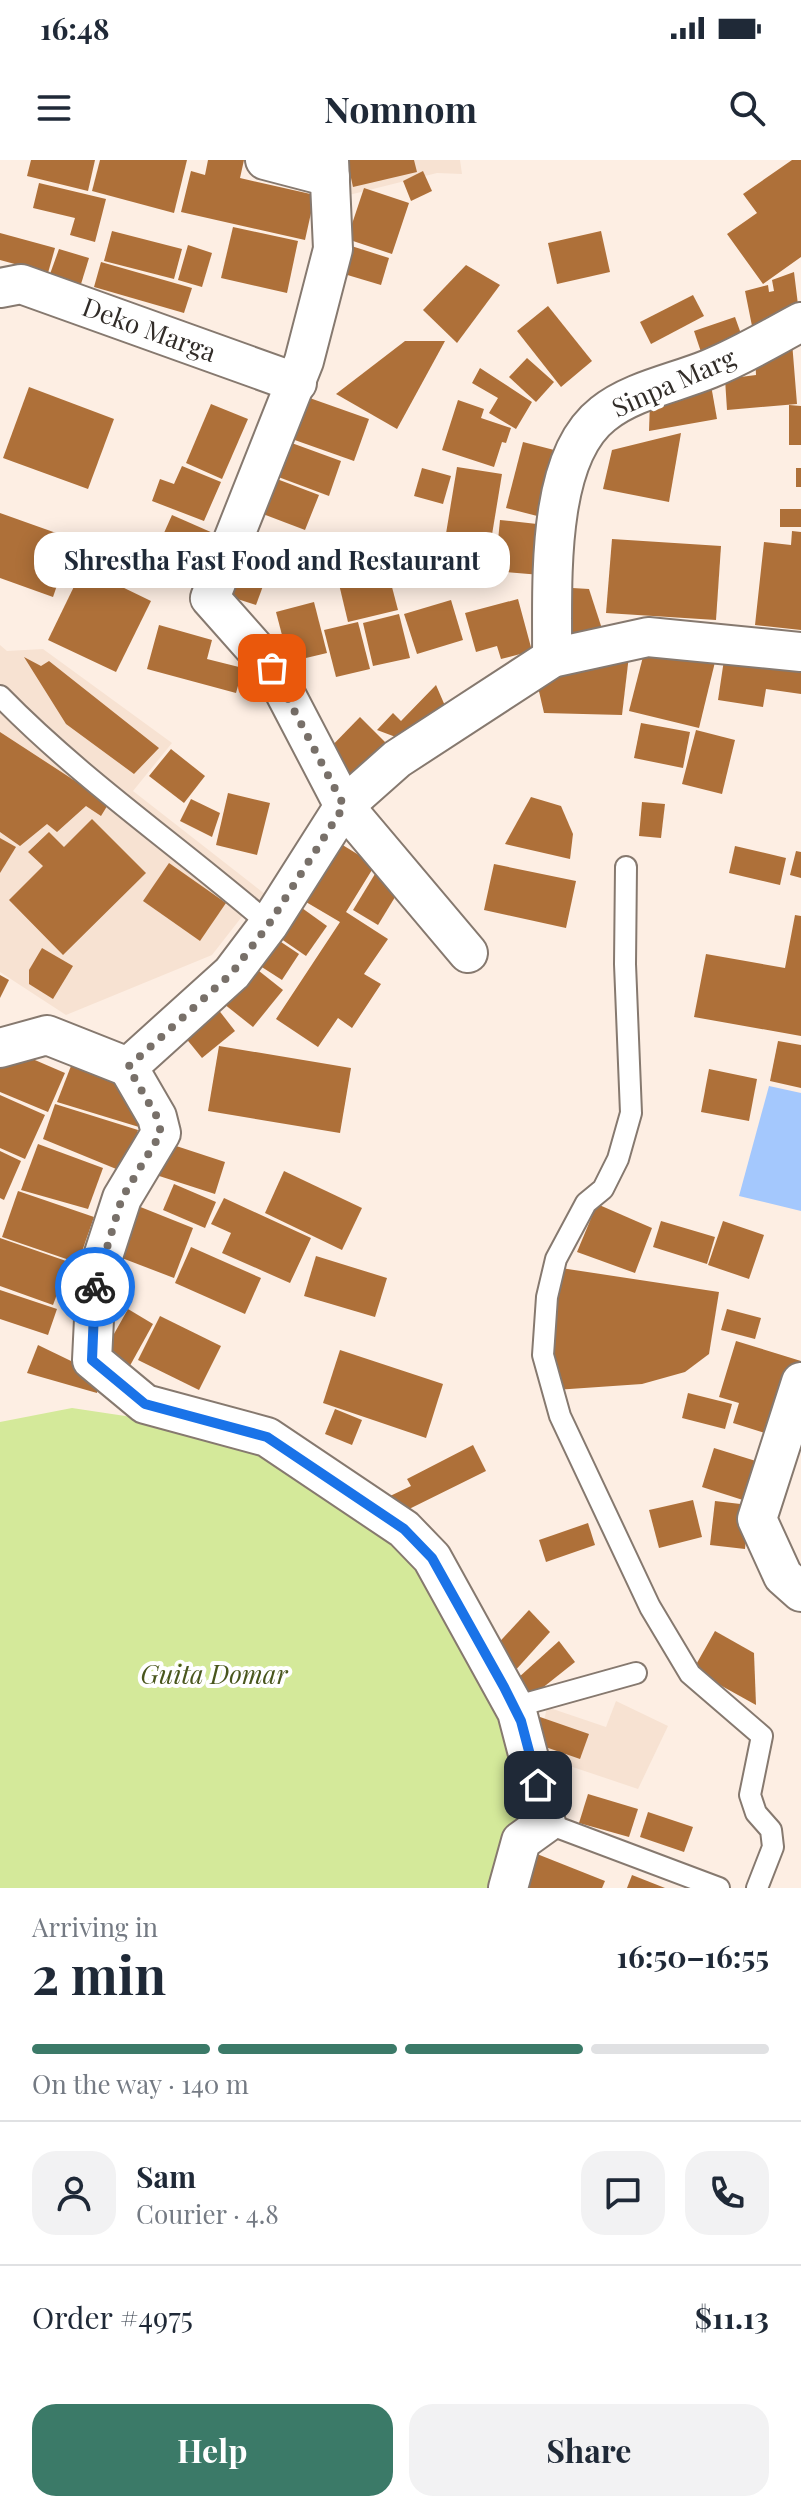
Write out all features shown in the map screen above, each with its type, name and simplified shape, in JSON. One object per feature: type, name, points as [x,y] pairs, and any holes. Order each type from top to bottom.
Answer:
[{"type":"street","points":[[265,160],[329,168],[333,249],[297,383],[210,598],[272,668],[344,806],[468,953]]},
{"type":"street","name":"Deko Marga","points":[[0,288],[21,284],[297,383]]},
{"type":"street","name":"Sinpa Marg","points":[[552,658],[553,571],[560,502],[568,470],[593,424],[604,412],[634,397],[713,368],[801,322]]},
{"type":"street","points":[[128,1067],[232,973],[269,924],[344,806],[397,759],[552,658],[648,637],[801,652]]},
{"type":"street","points":[[0,1048],[47,1035],[128,1067],[157,1117],[161,1133],[122,1198],[96,1278],[92,1360],[145,1404],[267,1437],[404,1529],[432,1558],[521,1721],[546,1823],[521,1841],[508,1888]]},
{"type":"street","points":[[801,1382],[757,1519],[783,1576],[801,1592]]},
{"type":"lane","points":[[0,696],[47,745],[141,816],[269,924]]},
{"type":"lane","points":[[626,867],[625,964],[631,1113],[603,1189],[586,1203],[556,1259],[547,1297],[543,1355],[560,1416],[650,1607],[690,1674],[762,1736],[750,1795],[756,1813],[771,1830],[773,1847],[757,1888]]},
{"type":"lane","points":[[514,1707],[636,1673]]},
{"type":"lane","points":[[546,1823],[719,1888]]},
{"type":"shaded area","points":[[336,160],[460,160],[462,174],[437,173],[341,197]]},
{"type":"shaded area","points":[[0,645],[7,651],[43,649],[172,743],[133,791],[274,901],[244,914],[212,955],[66,1015],[0,972]]},
{"type":"shaded area","points":[[616,1701],[668,1726],[638,1789],[537,1755],[547,1707],[606,1727]]},
{"type":"green space","name":"Guita Domar","points":[[72,1408],[225,1431],[409,1545],[507,1709],[533,1796],[508,1888],[0,1888],[0,1422]]},
{"type":"water","points":[[769,1086],[801,1093],[801,1211],[739,1196]]},
{"type":"building","points":[[31,160],[95,160],[88,191],[27,176]]},
{"type":"building","points":[[100,160],[187,160],[174,213],[92,191]]},
{"type":"building","points":[[208,160],[244,160],[240,178],[315,195],[305,240],[181,212],[191,171],[205,175]]},
{"type":"building","points":[[347,160],[414,160],[417,172],[353,187]]},
{"type":"building","points":[[792,160],[801,160],[801,257],[763,284],[727,234],[757,213],[743,194]]},
{"type":"building","points":[[423,171],[432,191],[411,201],[403,181]]},
{"type":"building","points":[[39,183],[106,199],[95,242],[70,235],[75,218],[33,208]]},
{"type":"building","points":[[364,188],[409,203],[392,254],[347,239]]},
{"type":"building","points":[[233,227],[298,241],[287,293],[221,278]]},
{"type":"building","points":[[112,231],[182,249],[174,279],[104,261]]},
{"type":"building","points":[[601,231],[610,272],[557,284],[548,243]]},
{"type":"building","points":[[0,233],[55,248],[48,273],[0,260]]},
{"type":"building","points":[[342,243],[389,258],[381,285],[334,271]]},
{"type":"building","points":[[188,245],[212,253],[202,287],[178,280]]},
{"type":"building","points":[[59,249],[89,258],[81,284],[50,274]]},
{"type":"building","points":[[101,262],[192,288],[184,313],[94,287]]},
{"type":"building","points":[[466,265],[500,285],[457,343],[423,310]]},
{"type":"building","points":[[794,272],[799,313],[753,331],[745,291],[768,285],[769,292],[774,291],[772,280]]},
{"type":"building","points":[[693,295],[704,316],[651,344],[640,322]]},
{"type":"building","points":[[548,306],[592,361],[561,387],[517,331]]},
{"type":"building","points":[[735,317],[745,345],[703,358],[694,331]]},
{"type":"building","points":[[405,341],[445,341],[397,429],[336,394]]},
{"type":"building","points":[[792,342],[797,404],[727,410],[725,379],[756,375],[755,351]]},
{"type":"building","points":[[527,358],[554,382],[536,402],[509,377]]},
{"type":"building","points":[[480,368],[532,402],[516,429],[489,413],[498,398],[472,383]]},
{"type":"building","points":[[709,374],[717,419],[649,431],[650,402]]},
{"type":"building","points":[[29,387],[114,419],[88,489],[3,458]]},
{"type":"building","points":[[304,396],[369,419],[354,461],[289,438]]},
{"type":"building","points":[[458,400],[484,409],[481,418],[511,428],[506,443],[502,442],[494,467],[442,450]]},
{"type":"building","points":[[211,404],[248,419],[222,479],[186,463]]},
{"type":"building","points":[[789,405],[801,406],[801,445],[789,445]]},
{"type":"building","points":[[681,433],[669,502],[603,489],[612,450]]},
{"type":"building","points":[[278,438],[341,461],[329,496],[265,472]]},
{"type":"building","points":[[523,442],[562,452],[545,518],[506,508]]},
{"type":"building","points":[[182,466],[221,482],[204,521],[152,501],[160,479],[174,484]]},
{"type":"building","points":[[457,467],[502,474],[484,583],[439,576]]},
{"type":"building","points":[[422,468],[451,476],[443,504],[414,496]]},
{"type":"building","points":[[796,468],[801,468],[801,487],[796,487]]},
{"type":"building","points":[[269,476],[319,495],[305,530],[255,511]]},
{"type":"building","points":[[780,509],[801,509],[801,527],[780,527]]},
{"type":"building","points":[[0,513],[73,539],[53,597],[0,578]]},
{"type":"building","points":[[172,515],[213,533],[192,580],[151,562]]},
{"type":"building","points":[[500,520],[546,525],[541,575],[495,571]]},
{"type":"building","points":[[792,531],[801,532],[801,630],[755,625],[764,542],[791,545]]},
{"type":"building","points":[[248,535],[290,554],[281,575],[238,557]]},
{"type":"building","points":[[319,539],[344,556],[327,581],[302,563]]},
{"type":"building","points":[[612,539],[721,546],[716,620],[606,613]]},
{"type":"building","points":[[83,568],[151,601],[116,672],[48,640]]},
{"type":"building","points":[[387,568],[398,610],[348,622],[338,580]]},
{"type":"building","points":[[232,575],[263,586],[256,605],[225,595]]},
{"type":"building","points":[[556,587],[589,589],[605,638],[563,646]]},
{"type":"building","points":[[518,599],[532,651],[501,659],[497,646],[476,652],[465,613]]},
{"type":"building","points":[[451,600],[463,640],[417,654],[404,614]]},
{"type":"building","points":[[314,602],[327,653],[289,662],[276,612]]},
{"type":"building","points":[[399,614],[410,658],[373,666],[363,623]]},
{"type":"building","points":[[358,622],[370,669],[336,677],[324,630]]},
{"type":"building","points":[[159,625],[212,640],[207,659],[243,668],[236,693],[147,669]]},
{"type":"building","points":[[646,645],[715,662],[699,728],[629,711]]},
{"type":"building","points":[[630,647],[622,715],[544,713],[535,674]]},
{"type":"building","points":[[725,653],[801,663],[801,694],[766,689],[763,707],[718,700]]},
{"type":"building","points":[[24,657],[41,666],[49,661],[159,748],[134,774],[66,724]]},
{"type":"building","points":[[436,685],[449,715],[409,742],[377,730],[393,713],[401,721]]},
{"type":"building","points":[[360,717],[395,752],[356,790],[322,756]]},
{"type":"building","points":[[641,723],[690,732],[683,768],[634,758]]},
{"type":"building","points":[[696,730],[735,740],[722,794],[682,784]]},
{"type":"building","points":[[0,732],[109,803],[101,816],[86,806],[57,832],[47,824],[20,846],[0,832]]},
{"type":"building","points":[[171,749],[205,776],[184,803],[149,776]]},
{"type":"building","points":[[228,793],[270,803],[257,855],[216,845]]},
{"type":"building","points":[[531,797],[561,806],[573,834],[570,859],[505,844]]},
{"type":"building","points":[[191,799],[220,813],[212,837],[180,821]]},
{"type":"building","points":[[642,802],[665,804],[661,838],[639,836]]},
{"type":"building","points":[[92,819],[146,873],[63,955],[9,900],[43,866],[28,852],[49,832],[64,847]]},
{"type":"building","points":[[0,838],[16,847],[0,873]]},
{"type":"building","points":[[341,844],[375,865],[346,912],[388,939],[364,974],[381,984],[352,1028],[338,1018],[318,1047],[276,1019],[340,922],[306,902]]},
{"type":"building","points":[[735,846],[786,858],[780,885],[729,873]]},
{"type":"building","points":[[796,851],[801,852],[801,878],[790,875]]},
{"type":"building","points":[[169,863],[226,903],[200,941],[143,901]]},
{"type":"building","points":[[494,864],[576,881],[566,928],[484,910]]},
{"type":"building","points":[[378,869],[403,884],[378,925],[353,910]]},
{"type":"building","points":[[295,903],[327,926],[306,956],[274,934]]},
{"type":"building","points":[[795,915],[801,916],[801,1036],[694,1017],[706,954],[785,968]]},
{"type":"building","points":[[272,936],[299,954],[282,980],[254,962]]},
{"type":"building","points":[[42,948],[73,966],[53,999],[29,984],[29,970]]},
{"type":"building","points":[[249,963],[283,990],[253,1027],[219,1000]]},
{"type":"building","points":[[0,975],[9,980],[0,998]]},
{"type":"building","points":[[214,1004],[235,1031],[202,1058],[180,1031]]},
{"type":"building","points":[[778,1041],[801,1045],[801,1088],[770,1081]]},
{"type":"building","points":[[219,1046],[351,1068],[340,1133],[208,1111]]},
{"type":"building","points":[[7,1048],[65,1073],[48,1112],[0,1092],[0,1064]]},
{"type":"building","points":[[71,1066],[130,1085],[139,1127],[57,1102]]},
{"type":"building","points":[[709,1069],[757,1079],[749,1121],[701,1112]]},
{"type":"building","points":[[0,1095],[45,1115],[25,1159],[0,1148]]},
{"type":"building","points":[[55,1104],[138,1130],[126,1173],[43,1139]]},
{"type":"building","points":[[164,1142],[225,1162],[215,1194],[153,1174]]},
{"type":"building","points":[[38,1144],[103,1168],[88,1209],[21,1190]]},
{"type":"building","points":[[0,1151],[21,1161],[4,1200],[0,1198]]},
{"type":"building","points":[[284,1171],[362,1208],[342,1250],[265,1213]]},
{"type":"building","points":[[174,1184],[216,1202],[205,1228],[163,1210]]},
{"type":"building","points":[[18,1191],[94,1217],[78,1263],[2,1237]]},
{"type":"building","points":[[224,1198],[311,1238],[290,1283],[222,1253],[231,1233],[211,1224]]},
{"type":"building","points":[[133,1204],[193,1228],[174,1278],[114,1255]]},
{"type":"building","points":[[597,1204],[652,1228],[635,1273],[577,1252]]},
{"type":"building","points":[[661,1221],[715,1237],[707,1264],[653,1247]]},
{"type":"building","points":[[723,1221],[764,1235],[749,1279],[708,1265]]},
{"type":"building","points":[[0,1238],[69,1262],[53,1305],[0,1286]]},
{"type":"building","points":[[191,1247],[261,1278],[245,1314],[175,1283]]},
{"type":"building","points":[[316,1256],[387,1278],[375,1317],[304,1296]]},
{"type":"building","points":[[561,1268],[719,1292],[709,1354],[685,1372],[642,1384],[555,1390],[551,1330]]},
{"type":"building","points":[[0,1290],[57,1309],[48,1335],[0,1319]]},
{"type":"building","points":[[128,1309],[153,1324],[127,1371],[101,1357]]},
{"type":"building","points":[[727,1309],[761,1318],[755,1339],[721,1330]]},
{"type":"building","points":[[160,1316],[221,1346],[199,1390],[138,1360]]},
{"type":"building","points":[[736,1341],[801,1361],[778,1437],[733,1423],[739,1403],[719,1397]]},
{"type":"building","points":[[38,1345],[100,1375],[97,1393],[27,1373]]},
{"type":"building","points":[[340,1350],[443,1384],[426,1438],[323,1403]]},
{"type":"building","points":[[688,1393],[732,1404],[725,1429],[682,1418]]},
{"type":"building","points":[[335,1409],[362,1420],[352,1445],[325,1434]]},
{"type":"building","points":[[473,1445],[486,1471],[397,1515],[388,1497],[411,1486],[407,1479]]},
{"type":"building","points":[[714,1448],[759,1462],[746,1501],[702,1487]]},
{"type":"building","points":[[693,1500],[702,1537],[659,1548],[649,1510]]},
{"type":"building","points":[[715,1501],[749,1505],[745,1549],[710,1545]]},
{"type":"building","points":[[588,1523],[595,1545],[546,1562],[539,1540]]},
{"type":"building","points":[[529,1610],[550,1632],[513,1673],[491,1651]]},
{"type":"building","points":[[715,1631],[754,1653],[756,1705],[693,1670]]},
{"type":"building","points":[[559,1641],[575,1662],[531,1697],[518,1678]]},
{"type":"building","points":[[540,1717],[589,1734],[580,1759],[531,1742]]},
{"type":"building","points":[[588,1794],[638,1809],[629,1837],[579,1823]]},
{"type":"building","points":[[648,1812],[693,1827],[684,1852],[640,1837]]},
{"type":"building","points":[[532,1852],[605,1881],[602,1888],[518,1888]]},
{"type":"building","points":[[632,1875],[665,1888],[627,1888]]},
{"type":"way so far","points":[[95,1287],[122,1198],[161,1133],[157,1117],[128,1067],[232,973],[269,924],[344,806],[272,668]]},
{"type":"place","name":"Shrestha Fast Food and Restaurant","points":[[272,668]]},
{"type":"route","points":[[95,1287],[92,1360],[145,1404],[267,1437],[359,1503],[404,1529],[432,1558],[521,1721],[538,1785]]}]
